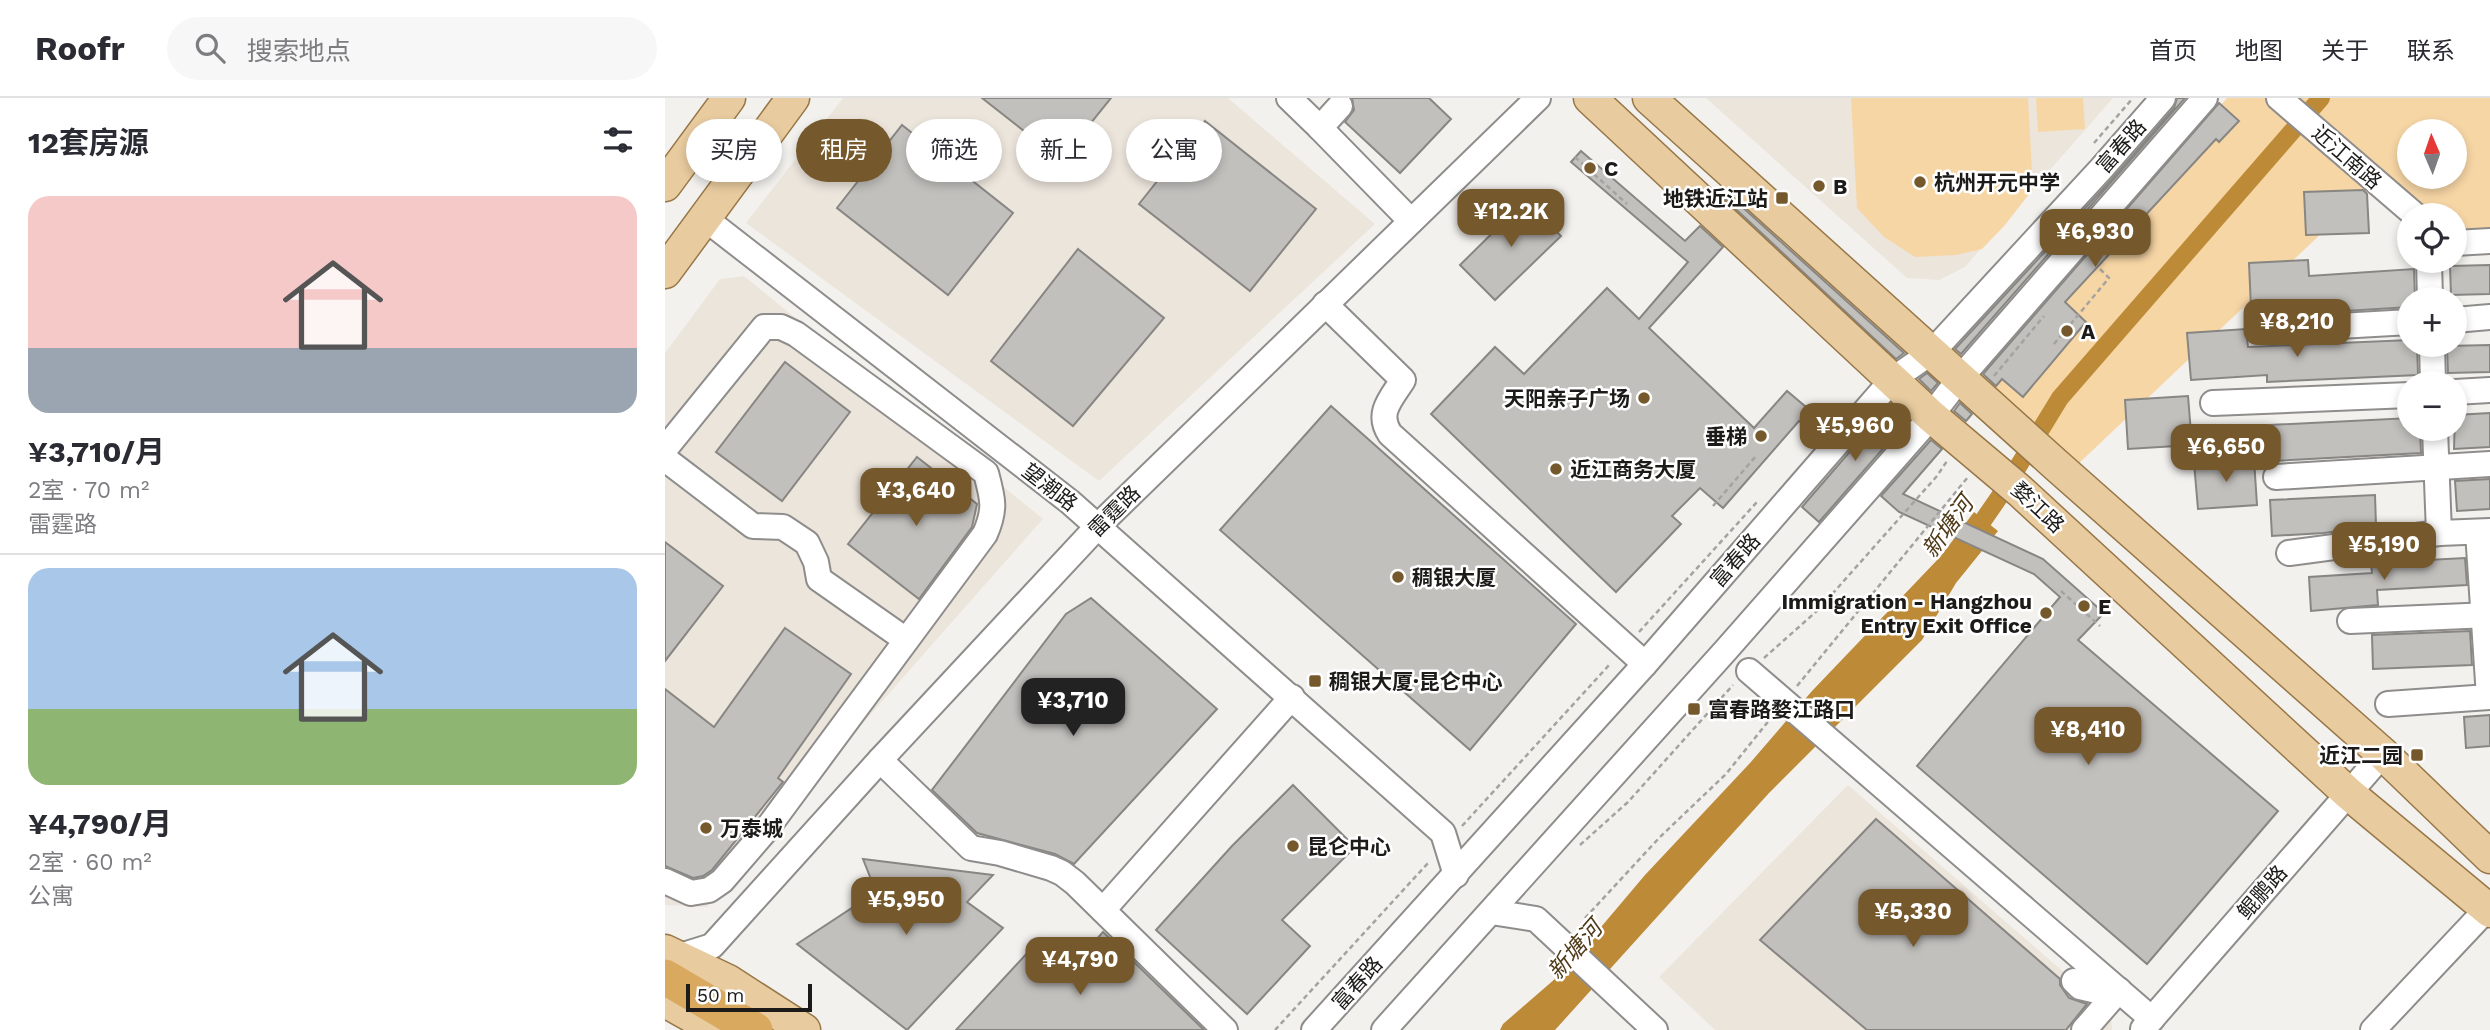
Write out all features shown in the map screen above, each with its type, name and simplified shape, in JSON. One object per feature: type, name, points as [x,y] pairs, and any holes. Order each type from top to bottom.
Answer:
[{"type":"highway","points":[[669,961],[755,1030]]},
{"type":"main road","points":[[665,185],[729,98]]},
{"type":"main road","points":[[665,272],[793,98]]},
{"type":"main road","name":"婺江路","points":[[1590,98],[1931,416],[2020,491],[2348,793],[2489,910]]},
{"type":"main road","name":"婺江路","points":[[1649,98],[2383,754],[2490,857]]},
{"type":"main road","points":[[669,961],[728,981],[804,1030]]},
{"type":"main road","points":[[665,1001],[717,1030]]},
{"type":"street","points":[[1289,98],[1411,221]]},
{"type":"street","name":"雷霆路","points":[[712,946],[880,760],[1098,526],[1538,98]]},
{"type":"street","name":"富春路","points":[[1314,1030],[1645,664],[1893,379],[1933,352],[2163,98]]},
{"type":"street","name":"富春路","points":[[1384,1030],[1726,650],[1931,416],[1970,385],[2205,98]]},
{"type":"street","points":[[1321,128],[1340,106]]},
{"type":"street","name":"近江南路","points":[[2295,112],[2401,203]]},
{"type":"street","name":"望潮路","points":[[703,217],[1098,526],[1443,833]]},
{"type":"street","points":[[2467,242],[2490,241]]},
{"type":"street","points":[[1325,304],[1403,380],[1386,407],[1384,424],[1390,435],[1645,664]]},
{"type":"street","points":[[2467,319],[2490,317]]},
{"type":"street","points":[[2269,330],[2397,323]]},
{"type":"street","points":[[665,449],[764,327],[781,327],[796,334],[986,474],[992,495],[993,515],[985,534],[766,830],[722,881],[709,890],[691,893],[665,881]]},
{"type":"street","points":[[893,405],[913,380]]},
{"type":"street","points":[[2467,391],[2490,390]]},
{"type":"street","points":[[2213,403],[2397,396]]},
{"type":"street","points":[[2436,441],[2439,533]]},
{"type":"street","points":[[665,459],[753,526],[783,527],[807,543],[816,562],[818,579],[906,640]]},
{"type":"street","points":[[2276,477],[2490,464]]},
{"type":"street","points":[[2289,553],[2439,533],[2484,531],[2490,697],[2388,704]]},
{"type":"street","points":[[2350,621],[2487,615]]},
{"type":"street","points":[[1749,671],[2117,993],[2147,1024]]},
{"type":"street","points":[[1103,910],[1291,697]]},
{"type":"street","name":"鲲鹏路","points":[[2147,1024],[2383,754]]},
{"type":"street","points":[[880,760],[971,848],[1000,853],[1062,873],[1225,1030]]},
{"type":"street","points":[[1456,875],[1443,833],[1488,840]]},
{"type":"street","points":[[1525,873],[1542,926]]},
{"type":"street","points":[[2373,1030],[2489,910]]},
{"type":"street","points":[[1491,912],[1542,926],[1655,1030]]},
{"type":"street","points":[[669,961],[712,946],[728,981]]},
{"type":"street","points":[[2074,981],[2080,987],[2117,993]]},
{"type":"street","points":[[2084,1030],[2117,993]]},
{"type":"path","points":[[1575,157],[1627,204]]},
{"type":"path","points":[[2054,344],[2109,278],[2098,267]]},
{"type":"path","points":[[1970,385],[2047,312]]},
{"type":"path","points":[[1576,848],[1628,802],[1735,683],[1818,610],[1937,476],[1959,439]]},
{"type":"path","points":[[1713,506],[1756,456]]},
{"type":"path","points":[[2060,592],[2100,626]]},
{"type":"shaded area","points":[[843,98],[1228,98],[1375,224],[1099,481],[746,223],[778,182],[782,182],[782,177],[796,159],[796,182],[892,182],[892,119],[827,119]]},
{"type":"shaded area","name":"杭州开元中学","points":[[1706,98],[2113,98],[1965,267],[1939,280],[1907,278]]},
{"type":"shaded area","name":"杭州开元中学","points":[[1851,98],[2028,98],[2033,189],[1982,249],[1956,255],[1915,257],[1884,237],[1857,208]]},
{"type":"shaded area","points":[[2036,98],[2083,98],[2085,129],[2038,132]]},
{"type":"shaded area","points":[[2227,98],[2490,98],[2490,245],[2467,238],[2467,203],[2417,203],[2400,189],[2467,189],[2467,119],[2397,119],[2397,187],[2383,175],[2075,467],[1981,380]]},
{"type":"shaded area","points":[[744,276],[1043,519],[788,808],[707,907],[665,905],[665,353],[720,279]]},
{"type":"shaded area","points":[[1974,512],[1998,531],[1956,583],[1922,640],[1769,793],[1555,1030],[1500,1030],[1503,1024],[1563,972],[1645,875],[1750,763],[1812,691],[1941,556]]},
{"type":"shaded area","points":[[1848,785],[2111,1013],[2112,1030],[1715,1030],[1659,977]]},
{"type":"building","points":[[982,98],[1111,98],[1094,119],[1016,119],[1016,125]]},
{"type":"building","points":[[1352,98],[1429,98],[1451,119],[1400,173],[1345,122],[1354,110]]},
{"type":"building","points":[[2177,98],[2185,98],[1961,354],[1955,349],[2112,179],[2174,108]]},
{"type":"building","points":[[2219,103],[2239,121],[2219,142],[2216,139],[2065,302],[2086,322],[2023,397],[2002,379],[1996,386],[1983,374]]},
{"type":"building","points":[[902,125],[906,128],[906,182],[974,182],[1013,213],[948,295],[837,208],[857,182],[892,182],[892,138]]},
{"type":"building","points":[[1222,134],[1316,209],[1250,291],[1139,204],[1156,182],[1222,182]]},
{"type":"building","points":[[1581,151],[1685,241],[1700,226],[1723,247],[1649,328],[1754,428],[1787,391],[1831,428],[1821,439],[1799,421],[1723,508],[1700,488],[1672,516],[1681,524],[1616,592],[1431,414],[1495,347],[1524,374],[1607,288],[1639,319],[1688,262],[1571,162]]},
{"type":"building","points":[[2363,190],[2367,194],[2369,233],[2306,235],[2304,192]]},
{"type":"building","points":[[1729,195],[1904,353],[1896,359],[1725,199]]},
{"type":"building","points":[[1529,197],[1541,209],[1537,212],[1561,236],[1495,300],[1460,265]]},
{"type":"building","points":[[1078,249],[1164,318],[1073,426],[991,361]]},
{"type":"building","points":[[2308,260],[2309,276],[2397,270],[2397,273],[2414,273],[2415,287],[2397,287],[2397,308],[2328,312],[2327,305],[2251,308],[2249,263]]},
{"type":"building","points":[[2490,265],[2490,294],[2467,295],[2467,287],[2451,287],[2450,273],[2467,273],[2467,266]]},
{"type":"building","points":[[2246,329],[2248,347],[2397,341],[2397,357],[2417,357],[2418,371],[2397,371],[2397,376],[2267,382],[2267,375],[2191,380],[2187,333]]},
{"type":"building","points":[[2490,345],[2490,372],[2448,371],[2447,357],[2467,357],[2467,346]]},
{"type":"building","points":[[785,362],[850,412],[782,501],[716,452]]},
{"type":"building","points":[[1927,373],[1938,383],[1931,391],[1919,379]]},
{"type":"building","points":[[2188,396],[2192,445],[2128,449],[2125,400]]},
{"type":"building","points":[[1960,403],[1972,414],[1966,421],[1954,411]]},
{"type":"building","points":[[1891,404],[1908,420],[1819,522],[1802,507]]},
{"type":"building","name":"稠银大厦","points":[[1331,406],[1576,624],[1470,750],[1220,530]]},
{"type":"building","points":[[2490,413],[2490,447],[2454,449],[2454,441],[2467,441],[2467,414]]},
{"type":"building","points":[[2397,419],[2397,441],[2420,441],[2421,453],[2272,461],[2270,425]]},
{"type":"building","points":[[1931,440],[1942,449],[1903,494],[2043,559],[2104,613],[2078,640],[2278,811],[2147,964],[1917,766],[2060,597],[2034,574],[1899,512],[1881,496]]},
{"type":"building","points":[[917,457],[977,504],[972,527],[919,599],[848,544]]},
{"type":"building","points":[[2254,459],[2257,505],[2198,509],[2194,463]]},
{"type":"building","points":[[2490,479],[2490,509],[2457,511],[2455,481]]},
{"type":"building","points":[[2375,495],[2376,526],[2272,536],[2270,500]]},
{"type":"building","points":[[665,542],[723,586],[665,661]]},
{"type":"building","points":[[2465,558],[2467,585],[2377,590],[2378,605],[2311,611],[2309,577],[2372,573],[2371,563]]},
{"type":"building","points":[[1091,598],[1217,709],[1074,864],[1055,854],[977,833],[932,790],[1066,614]]},
{"type":"building","points":[[785,628],[851,674],[778,778],[783,782],[712,870],[693,878],[665,866],[665,689],[714,727]]},
{"type":"building","points":[[2470,631],[2472,665],[2373,669],[2372,635]]},
{"type":"building","points":[[2490,715],[2490,746],[2466,748],[2464,717]]},
{"type":"building","points":[[1293,785],[1355,847],[1282,920],[1310,946],[1247,1014],[1156,930],[1232,846]]},
{"type":"building","points":[[1876,819],[2060,979],[2060,985],[2069,998],[2087,1004],[2066,1030],[1867,1030],[1760,940]]},
{"type":"building","points":[[863,859],[993,875],[967,902],[1003,928],[907,1030],[797,944],[876,892]]},
{"type":"building","points":[[1103,932],[1204,1030],[956,1030],[1030,950],[1066,974]]},
{"type":"waterway","name":"新塘河","points":[[1971,538],[2060,398],[2321,98]]},
{"type":"place","name":"C","points":[[1590,168]]},
{"type":"place","name":"杭州开元中学","points":[[1920,182]]},
{"type":"place","name":"B","points":[[1819,186]]},
{"type":"place","name":"地铁近江站","points":[[1782,198]]},
{"type":"place","name":"A","points":[[2067,331]]},
{"type":"place","name":"天阳亲子广场","points":[[1644,398]]},
{"type":"place","name":"垂梯","points":[[1761,436]]},
{"type":"place","name":"近江商务大厦","points":[[1556,469]]},
{"type":"place","name":"稠银大厦","points":[[1398,577]]},
{"type":"place","name":"E","points":[[2084,606]]},
{"type":"place","name":"Immigration - Hangzhou Entry Exit Office","points":[[2046,613]]},
{"type":"place","name":"稠银大厦·昆仑中心","points":[[1315,681]]},
{"type":"place","name":"富春路婺江路口","points":[[1694,709]]},
{"type":"place","name":"近江二园","points":[[2417,755]]},
{"type":"place","name":"万泰城","points":[[706,828]]},
{"type":"place","name":"昆仑中心","points":[[1293,846]]}]
